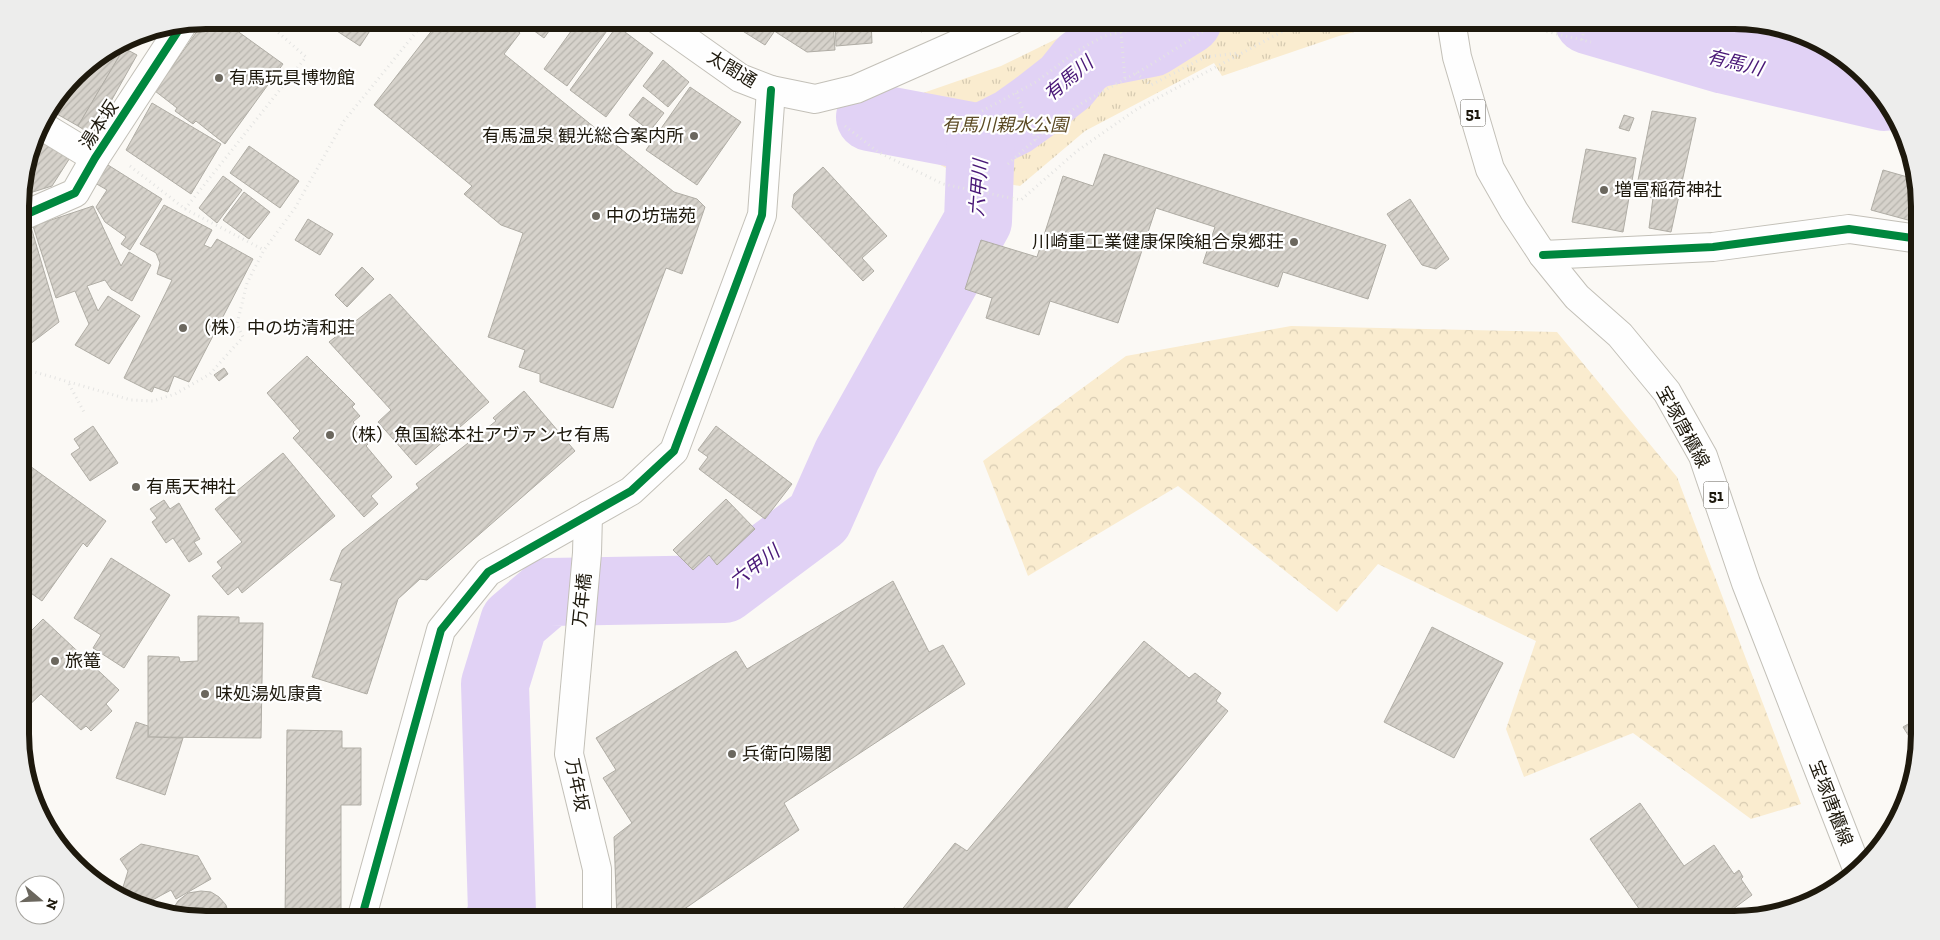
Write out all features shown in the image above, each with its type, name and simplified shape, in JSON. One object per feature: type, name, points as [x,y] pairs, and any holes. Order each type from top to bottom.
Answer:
[{"type":"street","name":"太閤通","points":[[671,29],[740,78],[771,90],[815,99]]},
{"type":"street","points":[[815,99],[856,89],[992,29]]},
{"type":"street","name":"宝塚唐櫃線","points":[[1452,29],[1457,57],[1490,169],[1514,211],[1543,255],[1577,297],[1620,335],[1667,392],[1703,456],[1746,583],[1855,864]]},
{"type":"street","name":"湯本坂","points":[[29,213],[75,193],[99,152],[178,31]]},
{"type":"street","points":[[363,911],[441,630],[488,572],[631,491],[674,451],[762,215],[771,90]]},
{"type":"street","points":[[47,128],[99,152]]},
{"type":"street","points":[[1543,255],[1712,247],[1849,229],[1911,238]]},
{"type":"street","name":"万年橋","points":[[577,648],[587,552],[588,515]]},
{"type":"street","name":"万年坂","points":[[577,648],[569,754],[597,869],[597,911]]},
{"type":"path","points":[[185,209],[306,58],[274,29]]},
{"type":"path","points":[[29,370],[131,400],[153,401],[175,394],[210,374],[243,337],[237,324],[247,283],[264,250],[295,208],[344,121],[419,29]]},
{"type":"path","points":[[982,111],[1036,82],[1077,51],[1104,36],[1128,29]]},
{"type":"path","points":[[815,99],[878,152],[943,184],[1021,200],[1077,151],[1137,110],[1218,68],[1239,53],[1286,29]]},
{"type":"path","points":[[1536,29],[1591,42]]},
{"type":"path","points":[[1582,40],[1584,29]]},
{"type":"path","points":[[1008,164],[1082,102],[1136,73],[1204,30]]},
{"type":"path","points":[[1121,32],[1125,79]]},
{"type":"path","points":[[1136,73],[1151,85],[1205,57],[1239,53]]},
{"type":"path","points":[[1016,93],[1036,140]]},
{"type":"path","points":[[99,152],[185,209],[264,250]]},
{"type":"path","points":[[69,383],[85,414]]},
{"type":"green space","name":"有馬川親水公園","points":[[1077,29],[1366,29],[1339,36],[1222,76],[1214,63],[1085,131],[1020,186],[960,175],[883,136],[897,102],[1001,66]]},
{"type":"green space","points":[[1291,326],[1557,332],[1677,477],[1801,804],[1751,819],[1633,733],[1524,777],[1506,729],[1536,641],[1378,564],[1337,612],[1178,486],[1028,576],[983,461],[1126,356]]},
{"type":"building","name":"有馬玩具博物館","points":[[199,29],[234,29],[283,64],[225,144],[196,121],[193,124],[175,111],[177,108],[155,91]]},
{"type":"building","points":[[334,29],[371,29],[360,46]]},
{"type":"building","name":"中の坊瑞苑","points":[[433,29],[515,29],[520,33],[504,54],[674,192],[697,199],[705,207],[682,274],[666,268],[613,408],[540,382],[540,374],[519,367],[525,350],[488,337],[523,233],[501,225],[464,194],[472,186],[374,105]]},
{"type":"building","points":[[532,29],[550,29],[544,38]]},
{"type":"building","points":[[573,29],[608,29],[567,86],[544,69]]},
{"type":"building","points":[[615,29],[621,29],[653,53],[606,117],[570,90]]},
{"type":"building","points":[[739,29],[769,29],[774,32],[765,45]]},
{"type":"building","points":[[771,29],[834,29],[835,50],[807,52]]},
{"type":"building","points":[[835,29],[871,29],[872,43],[836,46]]},
{"type":"building","points":[[124,49],[78,126],[55,113],[80,80],[107,58]]},
{"type":"building","points":[[124,49],[137,55],[92,135],[78,126]]},
{"type":"building","points":[[663,60],[689,82],[668,107],[643,86]]},
{"type":"building","name":"有馬温泉 観光総合案内所","points":[[690,87],[741,122],[697,185],[646,150]]},
{"type":"building","points":[[643,97],[664,113],[650,131],[629,115]]},
{"type":"building","points":[[152,103],[221,144],[191,194],[126,150]]},
{"type":"building","points":[[1652,111],[1696,118],[1671,232],[1649,228],[1653,198],[1635,195]]},
{"type":"building","points":[[1624,115],[1634,118],[1629,131],[1619,128]]},
{"type":"building","points":[[44,134],[73,153],[52,186],[29,193],[32,171]]},
{"type":"building","points":[[249,146],[299,181],[280,208],[230,173]]},
{"type":"building","name":"増冨稲荷神社","points":[[1586,149],[1636,158],[1623,232],[1572,222]]},
{"type":"building","name":"川崎重工業健康保険組合泉郷荘","points":[[1104,154],[1386,245],[1368,299],[1283,272],[1278,287],[1203,263],[1215,227],[1156,208],[1118,323],[1050,301],[1039,335],[986,318],[992,298],[965,289],[981,240],[1037,257],[1063,176],[1093,186]]},
{"type":"building","points":[[108,165],[162,199],[130,250],[121,244],[126,237],[105,222],[96,207],[107,190],[95,183]]},
{"type":"building","points":[[823,167],[887,236],[862,258],[874,271],[863,281],[792,207],[794,194]]},
{"type":"building","points":[[1883,170],[1909,177],[1911,221],[1871,210]]},
{"type":"building","points":[[223,176],[242,190],[217,223],[199,208]]},
{"type":"building","points":[[244,192],[270,212],[249,239],[223,220]]},
{"type":"building","points":[[1410,199],[1449,259],[1436,269],[1422,265],[1387,214]]},
{"type":"building","name":"（株）中の坊清和荘","points":[[164,205],[212,230],[204,245],[211,248],[217,239],[253,259],[189,382],[174,376],[168,392],[154,387],[152,392],[124,378],[172,280],[157,274],[160,263],[156,253],[140,244]]},
{"type":"building","points":[[93,206],[121,266],[129,252],[151,265],[132,301],[111,289],[105,280],[87,286],[98,311],[108,296],[140,316],[109,364],[75,345],[89,324],[75,291],[56,298],[33,226]]},
{"type":"building","points":[[308,219],[333,234],[320,255],[295,240]]},
{"type":"building","points":[[31,227],[59,322],[29,345],[29,228]]},
{"type":"building","points":[[362,267],[374,279],[347,307],[335,295]]},
{"type":"building","points":[[390,294],[489,402],[416,465],[378,422],[391,410],[329,342]]},
{"type":"building","name":"（株）魚国総本社アヴァンセ有馬","points":[[307,356],[355,404],[352,407],[360,416],[353,422],[370,442],[366,446],[392,477],[371,496],[378,504],[364,517],[293,438],[300,431],[267,393]]},
{"type":"building","points":[[224,368],[228,374],[219,381],[214,375]]},
{"type":"building","points":[[524,391],[575,451],[427,580],[420,579],[398,599],[367,694],[312,677],[342,583],[330,580],[342,550],[419,488],[416,484],[496,421],[493,418]]},
{"type":"building","points":[[93,426],[118,463],[90,481],[71,454],[80,448],[74,439]]},
{"type":"building","points":[[716,426],[792,484],[765,519],[699,469],[708,457],[698,450]]},
{"type":"building","points":[[283,453],[335,516],[242,593],[238,587],[228,595],[212,576],[222,568],[217,562],[242,542],[215,509]]},
{"type":"building","points":[[30,466],[106,521],[87,547],[83,543],[42,601],[29,592]]},
{"type":"building","points":[[726,499],[755,529],[717,565],[709,555],[693,570],[673,550]]},
{"type":"building","points":[[164,500],[170,509],[179,503],[200,539],[194,542],[202,554],[189,562],[173,538],[166,543],[152,522],[157,518],[150,509]]},
{"type":"building","points":[[111,558],[170,595],[124,668],[93,648],[101,635],[74,618]]},
{"type":"building","name":"兵衛向陽閣","points":[[893,581],[929,652],[943,645],[965,684],[784,803],[799,830],[681,911],[617,911],[614,837],[632,823],[603,778],[616,770],[596,738],[736,651],[747,669]]},
{"type":"building","name":"味処湯処康貴","points":[[198,616],[239,617],[239,623],[263,623],[261,738],[148,737],[148,656],[179,657],[180,662],[198,661]]},
{"type":"building","name":"旅篭","points":[[43,619],[119,690],[106,704],[112,711],[91,731],[86,726],[81,730],[41,694],[29,705],[29,633]]},
{"type":"building","points":[[1432,627],[1503,663],[1454,758],[1384,722]]},
{"type":"building","points":[[1144,641],[1189,678],[1195,673],[1221,693],[1216,701],[1228,711],[1064,911],[901,911],[955,843],[967,851]]},
{"type":"building","points":[[136,722],[148,726],[148,737],[183,738],[165,795],[116,778]]},
{"type":"building","points":[[1911,722],[1911,740],[1903,727]]},
{"type":"building","points":[[287,730],[342,731],[342,748],[361,748],[361,805],[341,805],[341,911],[285,911]]},
{"type":"building","points":[[1640,803],[1684,866],[1714,845],[1734,874],[1739,870],[1743,877],[1741,879],[1752,895],[1730,911],[1641,911],[1590,839]]},
{"type":"building","points":[[141,844],[198,856],[211,879],[176,899],[171,890],[149,902],[122,890],[128,871],[120,859]]},
{"type":"building","points":[[211,892],[226,905],[228,911],[194,911],[173,908],[178,901],[188,893]]},
{"type":"waterway","name":"有馬川","points":[[981,138],[1013,122],[1034,107],[1066,82],[1082,62],[1095,54],[1151,43],[1174,29]]},
{"type":"waterway","name":"有馬川","points":[[1619,29],[1725,60],[1872,94]]},
{"type":"waterway","points":[[870,117],[981,138]]},
{"type":"waterway","name":"六甲川","points":[[502,911],[495,684],[514,622],[549,592],[724,589],[819,518],[847,455],[978,221],[981,138]]},
{"type":"cycle path","points":[[29,213],[75,193],[95,158],[178,31]]},
{"type":"cycle path","points":[[363,911],[441,630],[488,572],[631,491],[674,451],[762,215],[771,90]]},
{"type":"cycle path","points":[[1543,255],[1713,247],[1849,229],[1911,238]]},
{"type":"place","name":"有馬玩具博物館","points":[[219,78]]},
{"type":"place","name":"有馬温泉 観光総合案内所","points":[[694,136]]},
{"type":"place","name":"増冨稲荷神社","points":[[1604,190]]},
{"type":"place","name":"中の坊瑞苑","points":[[596,216]]},
{"type":"place","name":"川崎重工業健康保険組合泉郷荘","points":[[1294,242]]},
{"type":"place","name":"（株）中の坊清和荘","points":[[183,328]]},
{"type":"place","name":"（株）魚国総本社アヴァンセ有馬","points":[[330,435]]},
{"type":"place","name":"有馬天神社","points":[[136,487]]},
{"type":"place","name":"旅篭","points":[[55,661]]},
{"type":"place","name":"味処湯処康貴","points":[[205,694]]},
{"type":"place","name":"兵衛向陽閣","points":[[732,754]]}]
